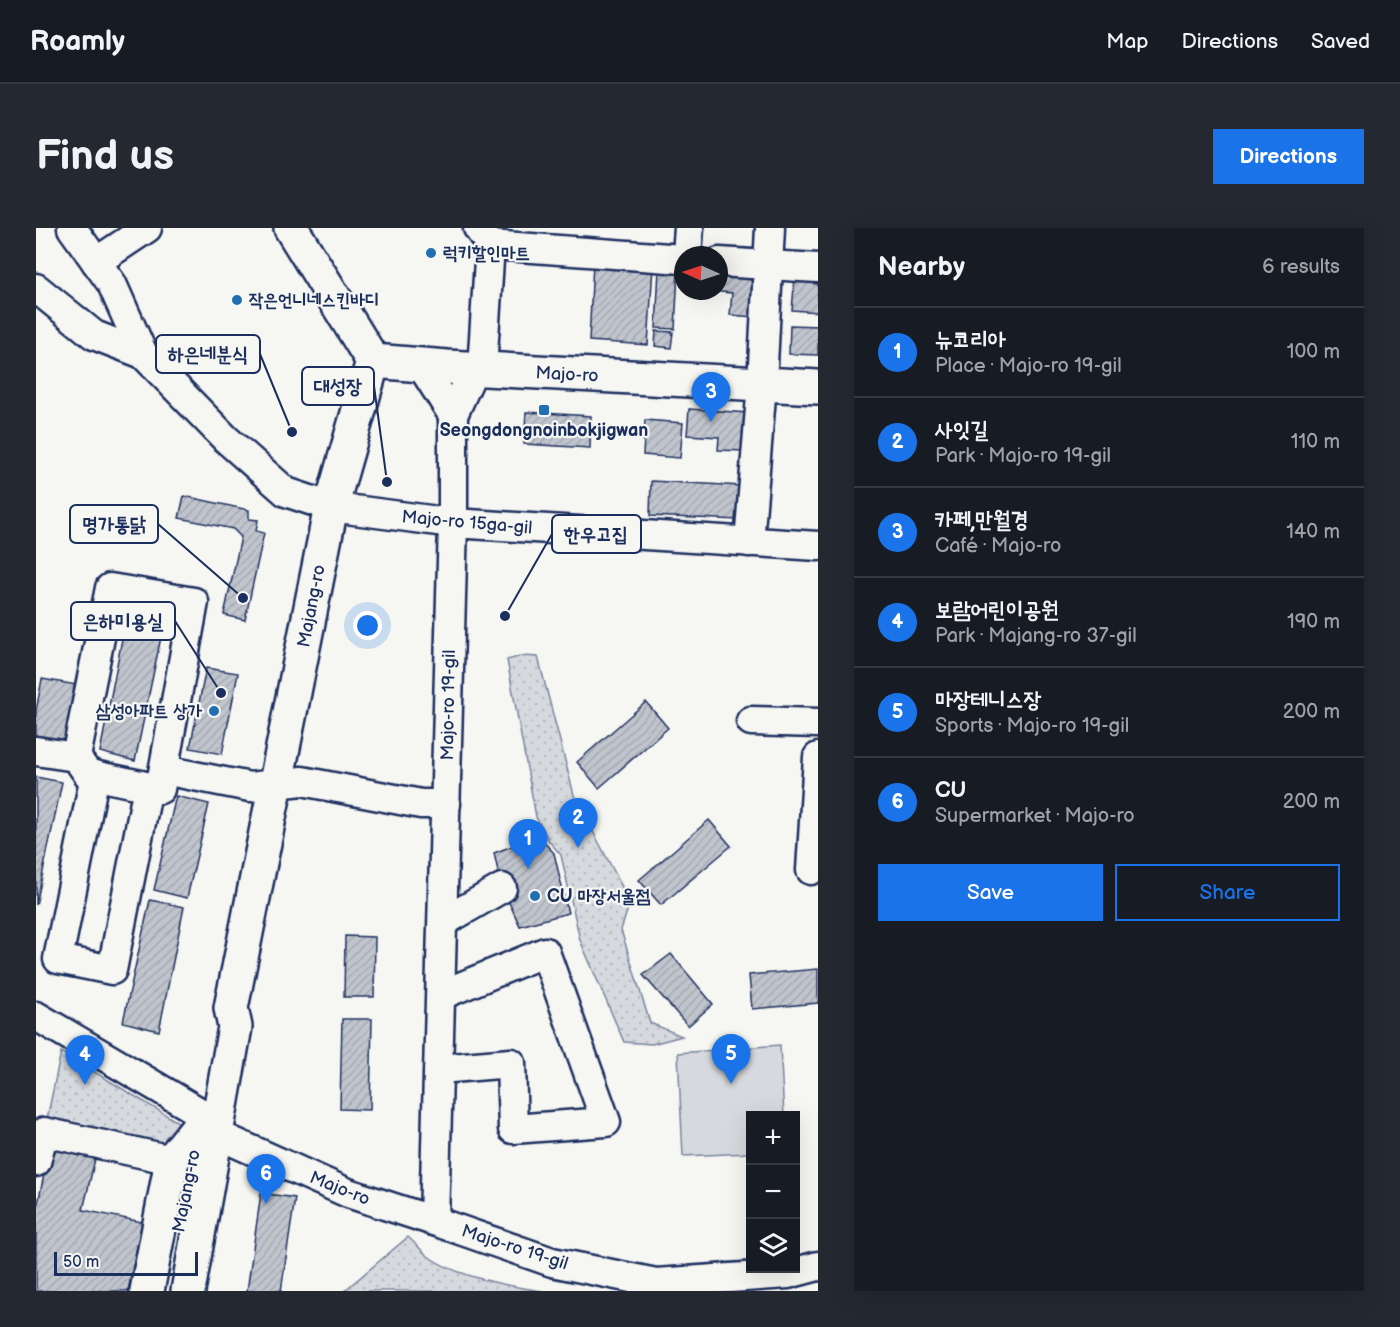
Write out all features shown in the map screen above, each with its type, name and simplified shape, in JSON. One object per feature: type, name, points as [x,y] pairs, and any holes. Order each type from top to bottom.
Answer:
[{"type":"main road","points":[[291,228],[373,361]]},
{"type":"main road","name":"Majo-ro","points":[[373,361],[478,369],[818,387]]},
{"type":"main road","name":"Majang-ro","points":[[167,1291],[205,1124],[235,1027],[231,1008],[331,507],[373,361]]},
{"type":"main road","name":"Majang-ro","points":[[147,1291],[172,1161],[205,1124]]},
{"type":"main road","name":"Majang-ro","points":[[188,1291],[205,1124]]},
{"type":"main road","name":"Majang-ro","points":[[205,1124],[223,1157],[223,1184],[206,1291]]},
{"type":"street","points":[[72,228],[112,284],[142,354]]},
{"type":"street","points":[[96,262],[147,228]]},
{"type":"street","points":[[688,246],[689,228]]},
{"type":"street","points":[[749,542],[762,384],[770,228]]},
{"type":"street","points":[[421,365],[453,414],[478,369],[484,236],[674,258]]},
{"type":"street","points":[[728,263],[818,268]]},
{"type":"street","points":[[36,288],[94,335],[142,354]]},
{"type":"street","name":"Majo-ro 15ga-gil","points":[[142,354],[226,439],[286,492],[331,507],[453,523],[818,546]]},
{"type":"street","name":"Majo-ro 19-gil","points":[[453,414],[453,523],[434,1221],[552,1262],[656,1283],[788,1274],[818,1266]]},
{"type":"street","points":[[110,588],[194,602],[112,970],[58,959],[85,766],[110,588]]},
{"type":"street","points":[[751,721],[818,723]]},
{"type":"street","points":[[36,751],[85,766],[156,778],[250,787],[302,781],[421,804],[446,804]]},
{"type":"street","points":[[811,870],[818,772]]},
{"type":"street","points":[[443,922],[502,888]]},
{"type":"street","points":[[439,1070],[511,1063],[513,1129],[606,1122],[544,952],[441,995]]},
{"type":"street","name":"Majo-ro","points":[[36,1016],[205,1124],[348,1193],[434,1221]]},
{"type":"street","points":[[36,1162],[44,1132],[172,1161]]},
{"type":"shaded area","points":[[522,656],[538,657],[574,795],[630,902],[621,930],[650,1023],[682,1036],[652,1044],[624,1042],[580,940],[561,855],[549,841],[536,817],[507,660]]},
{"type":"shaded area","points":[[780,1045],[784,1111],[746,1111],[746,1153],[683,1156],[678,1053]]},
{"type":"shaded area","points":[[61,1052],[178,1122],[172,1145],[47,1119]]},
{"type":"shaded area","points":[[408,1237],[428,1256],[467,1275],[515,1287],[543,1291],[344,1291]]},
{"type":"building","points":[[593,263],[653,266],[648,345],[589,341]]},
{"type":"building","points":[[659,269],[674,271],[674,300],[676,300],[675,329],[656,328]]},
{"type":"building","points":[[728,271],[742,272],[756,285],[754,317],[730,315],[732,293],[728,293]]},
{"type":"building","points":[[795,276],[818,278],[818,312],[792,310]]},
{"type":"building","points":[[790,325],[818,326],[818,355],[789,354]]},
{"type":"building","points":[[656,331],[673,332],[671,348],[655,346]]},
{"type":"building","points":[[689,409],[749,413],[746,451],[718,450],[719,437],[687,435]]},
{"type":"building","points":[[526,412],[591,416],[590,448],[524,444]]},
{"type":"building","points":[[645,420],[683,423],[680,458],[643,455]]},
{"type":"building","points":[[651,481],[742,486],[740,520],[650,516]]},
{"type":"building","points":[[184,496],[249,510],[249,519],[258,520],[256,531],[264,533],[245,620],[224,615],[241,537],[233,529],[179,518]]},
{"type":"building","points":[[124,629],[161,637],[135,761],[100,752]]},
{"type":"building","name":"삼성아파트 상가","points":[[206,668],[238,673],[222,754],[190,748]]},
{"type":"building","points":[[42,679],[77,685],[66,743],[36,737],[36,711]]},
{"type":"building","points":[[646,702],[668,728],[599,788],[577,762]]},
{"type":"building","points":[[36,777],[62,782],[36,905]]},
{"type":"building","points":[[176,796],[209,804],[187,898],[154,890]]},
{"type":"building","points":[[709,820],[731,846],[661,905],[639,880]]},
{"type":"building","points":[[538,836],[554,853],[568,913],[520,926],[501,885],[494,853]]},
{"type":"building","points":[[150,900],[184,907],[159,1031],[123,1022]]},
{"type":"building","points":[[345,936],[375,937],[374,997],[344,997]]},
{"type":"building","points":[[671,954],[713,1004],[688,1026],[643,975]]},
{"type":"building","points":[[818,969],[818,1003],[752,1009],[749,975]]},
{"type":"building","points":[[342,1019],[372,1019],[370,1110],[340,1109]]},
{"type":"building","points":[[52,1136],[98,1146],[83,1210],[142,1222],[128,1291],[36,1291],[36,1213]]},
{"type":"building","points":[[261,1193],[295,1198],[281,1291],[247,1291]]},
{"type":"place","name":"럭키할인마트","points":[[431,253]]},
{"type":"place","name":"작은언니네스킨바디","points":[[237,300]]},
{"type":"place","name":"Seongdongnoinbokjigwan","points":[[544,410]]},
{"type":"place","name":"카페,만월경","points":[[711,422]]},
{"type":"place","name":"하은네분식","points":[[292,432]]},
{"type":"place","name":"대성장","points":[[387,482]]},
{"type":"place","name":"명가통닭","points":[[243,598]]},
{"type":"place","name":"한우고집","points":[[505,616]]},
{"type":"place","name":"은하미용실","points":[[221,693]]},
{"type":"place","name":"삼성아파트 상가","points":[[214,711]]},
{"type":"place","name":"사잇길","points":[[578,848]]},
{"type":"place","name":"뉴코리아","points":[[528,869]]},
{"type":"place","name":"CU 마장서울점","points":[[535,896]]},
{"type":"place","name":"마장테니스장","points":[[731,1084]]},
{"type":"place","name":"보람어린이공원","points":[[85,1085]]},
{"type":"place","name":"CU","points":[[266,1204]]}]
